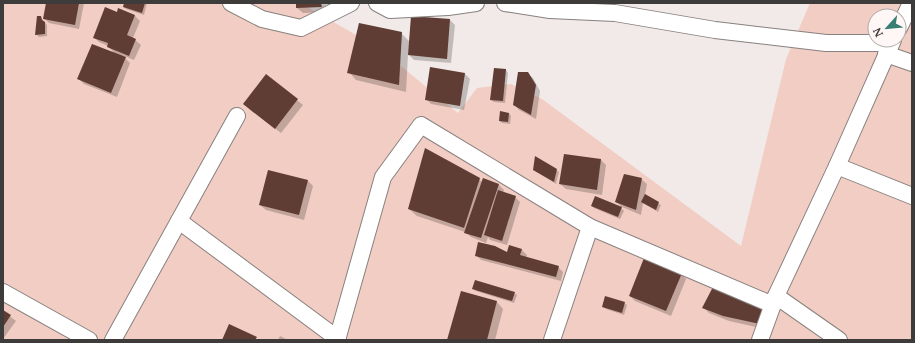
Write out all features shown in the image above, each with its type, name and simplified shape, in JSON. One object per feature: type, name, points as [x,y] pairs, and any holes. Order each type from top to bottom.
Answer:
[{"type":"street","points":[[231,3],[262,19],[301,28],[351,3]]},
{"type":"street","points":[[377,3],[390,10],[398,10],[448,7],[476,3]]},
{"type":"street","points":[[506,3],[550,10],[615,14],[715,30],[826,43],[867,44]]},
{"type":"street","points":[[760,340],[775,301],[837,166],[889,48]]},
{"type":"street","points":[[893,48],[912,64]]},
{"type":"street","points":[[112,340],[237,116]]},
{"type":"street","points":[[179,221],[337,340],[383,177],[421,125],[590,226],[775,301],[839,340]]},
{"type":"street","points":[[837,166],[912,196]]},
{"type":"street","points":[[552,340],[590,226]]},
{"type":"street","points":[[3,292],[89,340]]},
{"type":"shaded area","points":[[3,3],[300,3],[379,48],[458,113],[477,88],[511,84],[542,99],[741,246],[786,59],[810,3],[912,3],[912,340],[3,340]]},
{"type":"building","points":[[46,3],[79,3],[75,25],[43,19]]},
{"type":"building","points":[[124,3],[145,3],[142,13],[123,7]]},
{"type":"building","points":[[296,3],[321,3],[322,7],[296,8]]},
{"type":"building","points":[[105,7],[117,12],[118,8],[135,15],[127,35],[136,39],[129,56],[107,47],[108,43],[93,38]]},
{"type":"building","points":[[37,16],[41,16],[42,20],[45,22],[45,34],[35,35]]},
{"type":"building","points":[[411,16],[450,19],[447,59],[408,55]]},
{"type":"building","points":[[359,23],[402,32],[399,85],[347,73]]},
{"type":"building","points":[[92,44],[126,57],[111,93],[77,79]]},
{"type":"building","points":[[430,67],[465,73],[460,106],[425,100]]},
{"type":"building","points":[[494,68],[506,69],[503,101],[490,100]]},
{"type":"building","points":[[518,72],[528,72],[536,85],[531,115],[513,105]]},
{"type":"building","points":[[266,74],[298,99],[275,129],[243,104]]},
{"type":"building","points":[[500,111],[509,113],[508,122],[499,121]]},
{"type":"building","points":[[425,148],[480,178],[464,228],[408,209]]},
{"type":"building","points":[[564,154],[601,159],[597,190],[559,184]]},
{"type":"building","points":[[535,156],[557,169],[554,182],[533,170]]},
{"type":"building","points":[[268,170],[308,180],[299,215],[259,205]]},
{"type":"building","points":[[624,174],[642,178],[636,210],[615,202]]},
{"type":"building","points":[[483,178],[499,184],[481,238],[464,233]]},
{"type":"building","points":[[498,190],[516,196],[502,241],[484,235]]},
{"type":"building","points":[[645,194],[659,202],[656,210],[641,202]]},
{"type":"building","points":[[595,196],[622,207],[618,217],[591,206]]},
{"type":"building","points":[[478,242],[495,246],[507,252],[509,245],[522,249],[520,255],[559,266],[556,277],[475,256]]},
{"type":"building","points":[[644,258],[682,273],[666,311],[629,296]]},
{"type":"building","points":[[475,280],[515,292],[512,301],[472,289]]},
{"type":"building","points":[[714,285],[762,307],[760,324],[723,316],[702,308]]},
{"type":"building","points":[[461,291],[497,301],[487,340],[447,340]]},
{"type":"building","points":[[605,296],[625,302],[622,313],[602,307]]},
{"type":"building","points":[[3,310],[11,315],[3,327]]},
{"type":"building","points":[[229,324],[257,337],[255,340],[222,340]]}]
